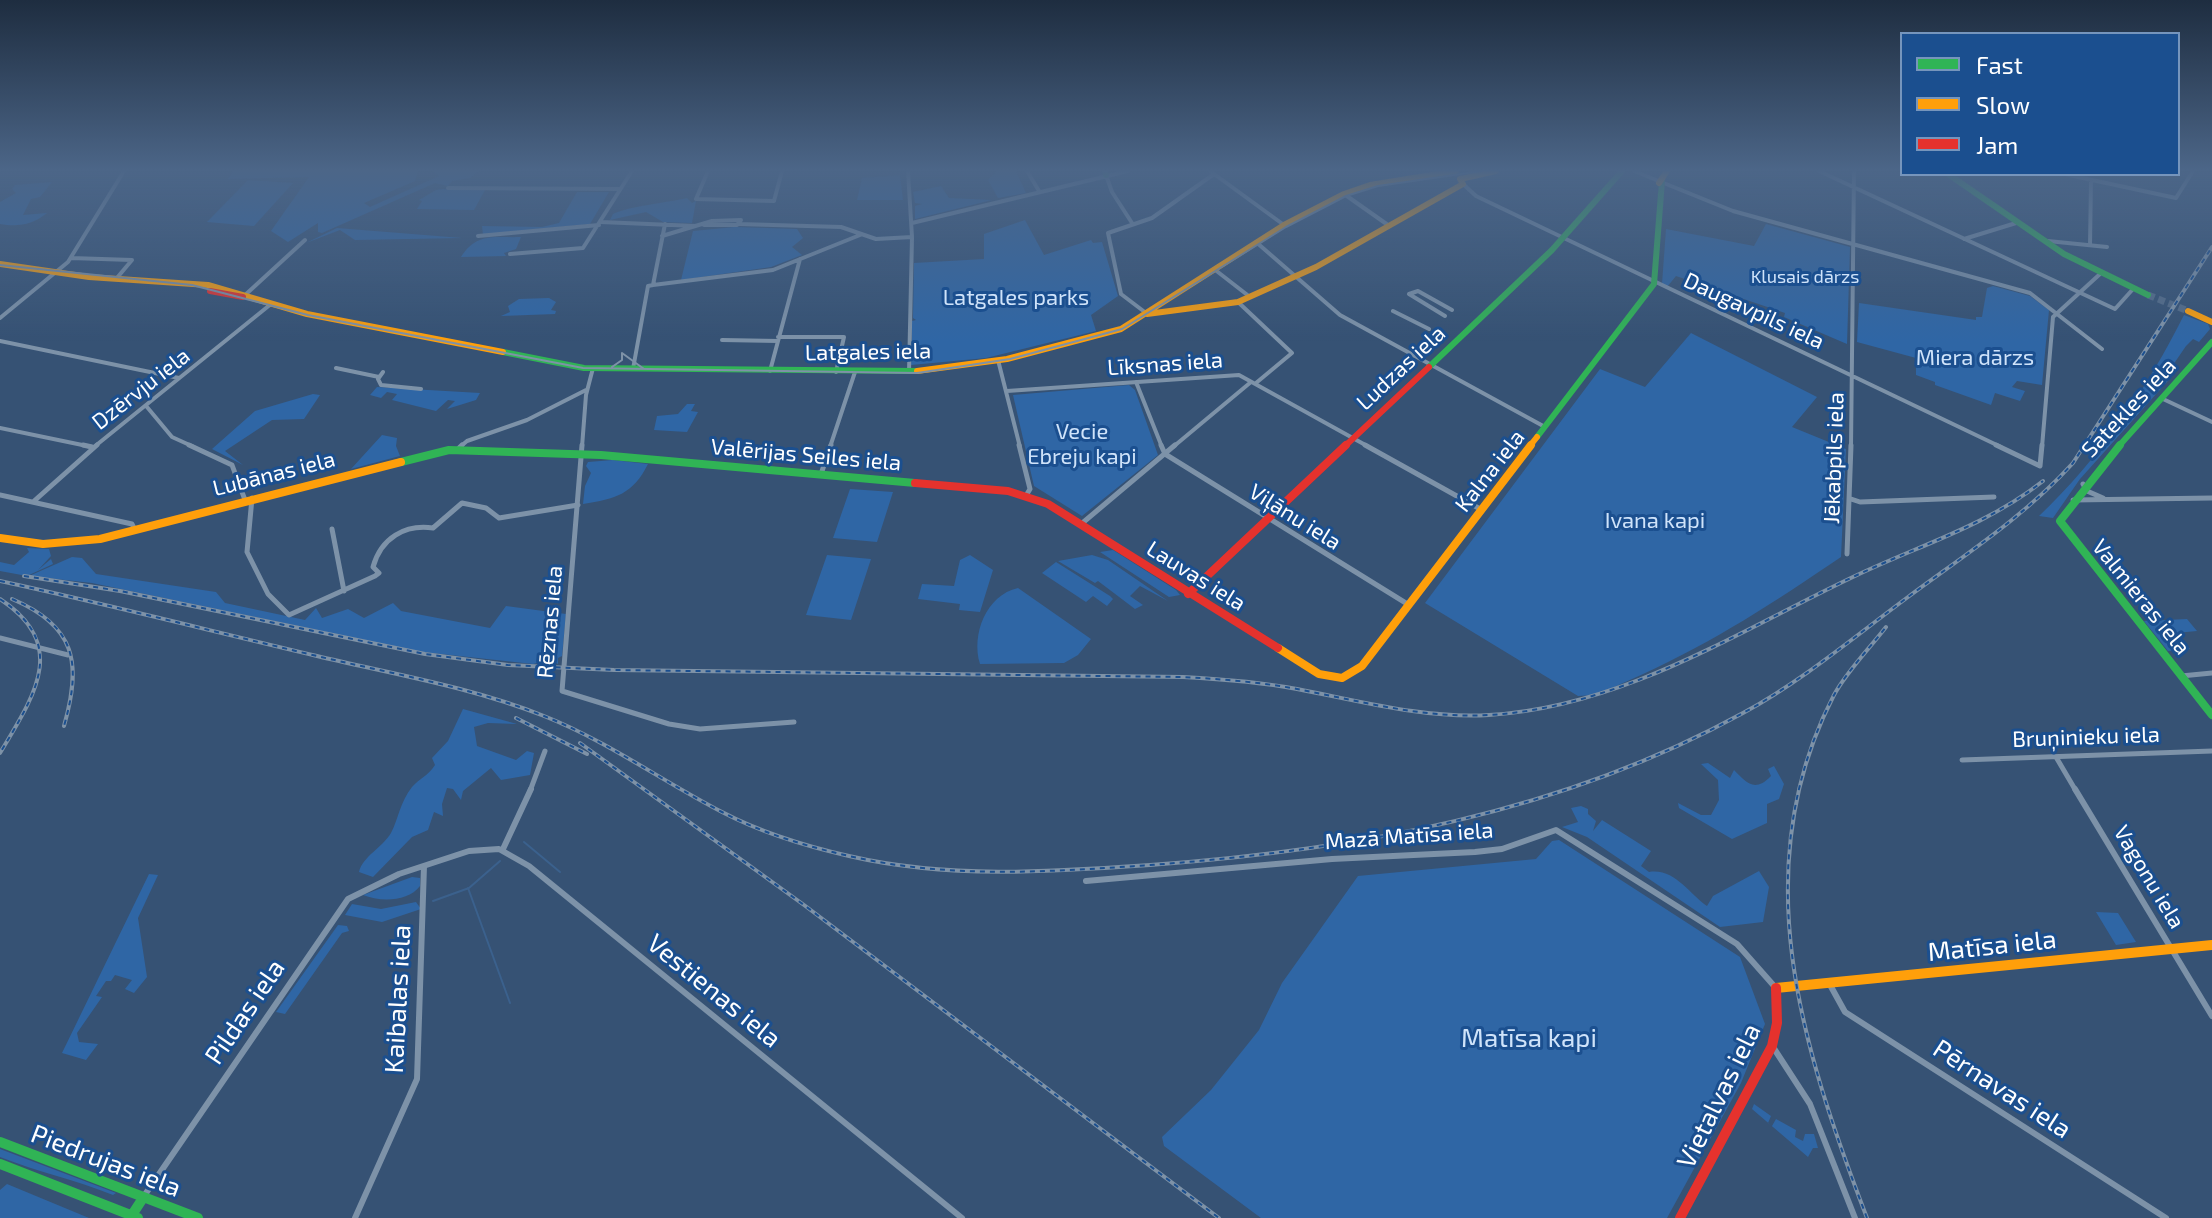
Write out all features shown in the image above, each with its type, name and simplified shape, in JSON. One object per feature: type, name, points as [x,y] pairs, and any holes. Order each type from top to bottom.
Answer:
[{"type":"main road","name":"Latgales iela","points":[[0,265],[202,287],[271,304],[593,368],[909,372],[998,360],[1115,331],[1147,314],[1279,228]]},
{"type":"main road","points":[[1147,314],[1238,302],[1297,276],[1383,228]]},
{"type":"main road","name":"Ludzas iela","points":[[1188,594],[1196,583],[1573,228]]},
{"type":"main road","points":[[1654,284],[1659,228]]},
{"type":"main road","points":[[2023,228],[2100,274],[2148,295]]},
{"type":"main road","name":"Kalna iela","points":[[1349,677],[1362,666],[1654,284]]},
{"type":"main road","points":[[2188,311],[2212,322]]},
{"type":"main road","name":"Satekles iela","points":[[2072,500],[2212,342]]},
{"type":"main road","name":"Lubānas iela","points":[[0,538],[43,544],[100,539],[412,457],[457,450],[583,454]]},
{"type":"main road","name":"Valērijas Seiles iela","points":[[583,454],[1027,494]]},
{"type":"main road","name":"Lauvas iela","points":[[1027,494],[1319,674],[1331,678],[1349,677]]},
{"type":"main road","name":"Valmieras iela","points":[[2072,500],[2060,517],[2061,525],[2212,715]]},
{"type":"main road","points":[[1168,580],[1185,585],[1196,583]]},
{"type":"main road","name":"Matīsa iela","points":[[1775,988],[2212,945]]},
{"type":"main road","name":"Vietalvas iela","points":[[1680,1218],[1772,1046],[1777,1023],[1775,988]]},
{"type":"main road","name":"Piedrujas iela","points":[[0,1142],[198,1218]]},
{"type":"main road","name":"Piedrujas iela","points":[[0,1164],[133,1217]]},
{"type":"main road","name":"Pildas iela","points":[[133,1217],[143,1198]]},
{"type":"street","points":[[0,318],[56,273],[70,258],[89,228]]},
{"type":"street","points":[[478,236],[555,228]]},
{"type":"street","points":[[510,254],[581,249],[596,228]]},
{"type":"street","points":[[653,285],[664,228]]},
{"type":"street","points":[[662,236],[694,228]]},
{"type":"street","points":[[843,228],[876,239],[912,237]]},
{"type":"street","points":[[909,372],[912,228]]},
{"type":"street","points":[[1119,228],[1111,230],[1109,241],[1121,294],[1147,314]]},
{"type":"street","name":"Daugavpils iela","points":[[1540,228],[2040,466],[2053,322],[2057,313]]},
{"type":"street","points":[[1793,228],[2030,293],[2102,349]]},
{"type":"street","name":"Jēkabpils iela","points":[[1847,554],[1851,499],[1854,228]]},
{"type":"street","points":[[1938,228],[2078,294],[2117,309],[2133,289]]},
{"type":"street","points":[[1963,240],[2001,228]]},
{"type":"street","points":[[2090,228],[2090,245]]},
{"type":"street","points":[[633,369],[648,286],[752,274],[860,235]]},
{"type":"street","points":[[243,297],[305,240]]},
{"type":"street","points":[[2043,241],[2107,247]]},
{"type":"street","points":[[1256,242],[1340,315],[1546,427]]},
{"type":"street","points":[[70,258],[132,260],[116,279]]},
{"type":"street","points":[[770,371],[800,259]]},
{"type":"street","points":[[1214,269],[1250,297]]},
{"type":"street","points":[[2057,313],[2100,274]]},
{"type":"street","points":[[1445,316],[1409,294],[1418,291],[1452,310]]},
{"type":"street","points":[[1080,525],[1292,353],[1238,302]]},
{"type":"street","name":"Dzērvju iela","points":[[33,502],[93,448],[271,304]]},
{"type":"street","points":[[1393,311],[1429,329]]},
{"type":"street","points":[[722,340],[844,337],[836,372]]},
{"type":"street","points":[[0,341],[180,378]]},
{"type":"street","points":[[998,360],[1030,489],[1027,494]]},
{"type":"street","points":[[336,368],[381,374],[378,382],[386,387],[421,389]]},
{"type":"street","name":"Rēznas iela","points":[[593,368],[587,389],[562,691],[669,724],[700,729],[794,722]]},
{"type":"street","points":[[821,474],[855,372]]},
{"type":"street","name":"Līksnas iela","points":[[1007,391],[1234,374],[1254,382],[1482,510]]},
{"type":"street","points":[[1136,382],[1165,454]]},
{"type":"street","name":"Lubānas iela","points":[[457,450],[467,441],[527,420],[587,389]]},
{"type":"street","points":[[2163,399],[2212,422]]},
{"type":"street","points":[[147,407],[172,437],[232,465],[249,498],[246,547],[269,597],[282,612],[294,615],[379,573],[373,567],[374,560],[408,527],[433,528],[462,503],[486,508],[499,518],[578,505]]},
{"type":"street","points":[[0,428],[93,448]]},
{"type":"street","name":"Viļānu iela","points":[[1165,454],[1409,605]]},
{"type":"street","points":[[2083,484],[2093,494],[2108,499]]},
{"type":"street","points":[[0,495],[132,524],[135,530]]},
{"type":"street","points":[[1851,499],[1946,501],[1994,497]]},
{"type":"street","points":[[2072,500],[2212,498]]},
{"type":"street","points":[[332,529],[344,591]]},
{"type":"street","points":[[0,638],[68,655]]},
{"type":"street","points":[[2181,676],[2212,673]]},
{"type":"street","points":[[424,866],[477,849],[503,850],[540,770],[545,751]]},
{"type":"street","name":"Bruņinieku iela","points":[[1962,760],[2212,751]]},
{"type":"street","name":"Vagonu iela","points":[[2056,757],[2212,1016]]},
{"type":"street","name":"Mazā Matīsa iela","points":[[1086,881],[1308,860],[1502,849],[1556,830],[1737,944],[1775,988]]},
{"type":"street","name":"Vestienas iela","points":[[503,850],[555,888],[962,1218]]},
{"type":"street","name":"Pildas iela","points":[[143,1198],[348,899],[374,882],[424,866]]},
{"type":"street","name":"Kaibalas iela","points":[[355,1218],[417,1079],[421,1044],[424,866]]},
{"type":"street","name":"Pērnavas iela","points":[[1828,983],[1845,1012],[2166,1218]]},
{"type":"street","points":[[1772,1046],[1785,1062],[1824,1138],[1855,1218]]},
{"type":"green space","points":[[273,228],[310,228],[288,242],[271,231]]},
{"type":"green space","points":[[318,228],[334,228],[322,233],[318,232]]},
{"type":"green space","points":[[337,228],[462,238],[355,240],[340,230],[306,243]]},
{"type":"green space","points":[[482,228],[553,228],[483,235]]},
{"type":"green space","points":[[726,228],[797,229],[803,238],[792,247],[802,255],[771,267],[681,280],[693,231]]},
{"type":"green space","name":"Latgales parks","points":[[1002,228],[1029,228],[1044,255],[1091,240],[1093,243],[1102,242],[1118,296],[1091,315],[1096,331],[986,358],[911,365],[912,349],[916,348],[912,348],[916,344],[912,343],[912,321],[916,320],[913,318],[914,263],[984,259],[984,234]]},
{"type":"green space","name":"Klusais dārzs","points":[[1764,228],[1780,228],[1850,247],[1847,344],[1784,317],[1785,313],[1676,276],[1667,287],[1662,284],[1666,229],[1754,246]]},
{"type":"green space","points":[[521,237],[516,249],[504,253],[506,256],[461,257],[473,243],[480,240]]},
{"type":"green space","name":"Miera dārzs","points":[[1993,286],[2030,296],[2049,310],[2042,385],[2017,381],[2012,387],[2025,391],[2020,401],[1995,393],[1991,405],[1935,385],[1935,382],[1916,375],[1916,358],[1857,342],[1859,303],[1976,320],[1976,317],[1982,317],[1987,288]]},
{"type":"green space","points":[[549,298],[556,302],[551,310],[556,311],[555,314],[501,316],[510,312],[508,306],[519,299]]},
{"type":"green space","points":[[2184,315],[2208,324],[2210,329],[2199,342],[2193,339],[2186,346],[2173,365],[2175,373],[2080,479],[2053,518],[2039,516],[2082,471],[2120,422],[2154,370]]},
{"type":"green space","name":"Ivana kapi","points":[[1691,333],[1817,397],[1792,427],[1846,449],[1841,557],[1695,648],[1610,689],[1578,696],[1425,603],[1600,369],[1645,387]]},
{"type":"green space","name":"Vecie Ebreju kapi","points":[[1129,385],[1135,390],[1158,455],[1082,516],[1034,486],[1013,395]]},
{"type":"green space","points":[[377,387],[480,393],[476,400],[447,409],[455,401],[448,400],[436,411],[392,400],[397,394],[387,392],[381,398],[370,395]]},
{"type":"green space","points":[[313,394],[320,395],[304,419],[272,420],[225,451],[243,465],[212,449],[255,411]]},
{"type":"green space","points":[[687,404],[695,404],[691,411],[698,412],[687,432],[654,430],[657,416],[678,414]]},
{"type":"green space","points":[[382,435],[397,438],[400,456],[351,469]]},
{"type":"green space","points":[[613,460],[648,464],[630,489],[605,500],[583,504],[585,486],[591,473],[586,466],[588,462]]},
{"type":"green space","points":[[850,489],[893,492],[877,542],[833,538]]},
{"type":"green space","points":[[27,548],[49,549],[51,556],[38,570],[51,559],[53,564],[27,576],[0,571],[0,562],[14,565],[29,552]]},
{"type":"green space","points":[[1113,550],[1180,595],[1169,597],[1100,552]]},
{"type":"green space","points":[[827,555],[871,559],[851,620],[806,615]]},
{"type":"green space","points":[[970,555],[993,570],[980,612],[959,610],[960,604],[918,599],[922,584],[954,586],[960,560]]},
{"type":"green space","points":[[1092,555],[1108,560],[1168,601],[1140,586],[1130,596],[1143,605],[1135,609],[1098,581],[1095,583],[1058,561]]},
{"type":"green space","points":[[72,557],[82,558],[96,574],[216,592],[225,603],[305,620],[316,608],[322,618],[348,609],[364,618],[393,603],[401,611],[490,628],[506,606],[566,614],[562,656],[558,658],[558,664],[551,660],[533,664],[422,652],[92,583],[29,576]]},
{"type":"green space","points":[[1056,562],[1113,599],[1107,606],[1093,596],[1086,602],[1042,573]]},
{"type":"green space","points":[[1018,588],[1091,639],[1078,655],[1064,663],[980,664],[978,641],[984,618],[997,599]]},
{"type":"green space","points":[[2187,619],[2197,631],[2176,633],[2190,649],[2168,651],[2144,621]]},
{"type":"green space","points":[[463,709],[517,724],[488,723],[474,727],[477,746],[516,760],[527,751],[534,753],[530,775],[501,780],[491,768],[463,791],[461,800],[453,789],[447,788],[442,804],[443,816],[434,812],[428,830],[412,837],[373,877],[359,872],[364,861],[391,833],[412,787],[435,765],[432,758],[448,741]]},
{"type":"green space","points":[[1708,763],[1730,778],[1734,770],[1755,785],[1771,776],[1768,769],[1774,766],[1784,784],[1779,799],[1767,804],[1767,823],[1732,839],[1679,808],[1678,803],[1701,815],[1711,815],[1719,800],[1718,780],[1701,764]]},
{"type":"green space","points":[[1581,806],[1588,809],[1588,814],[1596,821],[1593,831],[1602,820],[1651,851],[1641,866],[1649,872],[1674,878],[1707,906],[1713,896],[1759,871],[1769,887],[1763,922],[1720,927],[1587,837],[1562,827],[1578,822],[1571,808]]},
{"type":"green space","name":"Matīsa kapi","points":[[1559,840],[1740,957],[1765,1024],[1741,1083],[1667,1218],[1261,1218],[1164,1146],[1162,1137],[1211,1090],[1259,1030],[1282,983],[1358,876],[1536,859],[1552,841]]},
{"type":"green space","points":[[149,874],[158,875],[138,918],[147,977],[134,993],[125,989],[132,980],[115,975],[111,981],[106,981],[96,996],[102,997],[77,1033],[79,1042],[98,1044],[86,1060],[62,1053]]},
{"type":"green space","points":[[412,877],[420,878],[420,886],[401,898],[377,899],[363,895]]},
{"type":"green space","points":[[416,902],[421,909],[382,922],[345,915],[352,904],[381,909]]},
{"type":"green space","points":[[2096,912],[2118,913],[2136,942],[2116,945]]},
{"type":"green space","points":[[338,925],[347,926],[349,931],[342,933],[285,1014],[276,1012]]},
{"type":"green space","points":[[1754,1104],[1771,1116],[1768,1123],[1752,1109]]},
{"type":"green space","points":[[1776,1119],[1796,1130],[1795,1137],[1803,1141],[1805,1134],[1814,1134],[1818,1148],[1813,1148],[1808,1157],[1772,1126]]},
{"type":"green space","points":[[0,1149],[116,1193],[113,1195],[0,1157]]},
{"type":"green space","points":[[7,1184],[89,1218],[0,1218],[0,1190]]},
{"type":"waterway","points":[[524,842],[560,872]]},
{"type":"waterway","points":[[468,888],[500,861]]},
{"type":"waterway","points":[[433,901],[468,888]]},
{"type":"waterway","points":[[468,888],[510,1003]]},
{"type":"tunnel","points":[[2148,295],[2188,311]]},
{"type":"tram line","points":[[644,369],[917,373],[1010,359],[1122,329],[1285,228]]},
{"type":"tram line","points":[[0,265],[192,285],[308,315],[583,368],[644,369]]},
{"type":"tram line","points":[[612,367],[622,360],[622,353],[644,369]]},
{"type":"railway","points":[[0,581],[432,682],[516,706],[590,737],[737,820],[784,838],[849,856],[924,868],[999,872],[1150,865],[1304,849],[1456,821],[1603,777],[1674,748],[1786,687],[1994,534],[2055,482],[2073,463],[2212,247]]},
{"type":"railway","points":[[24,576],[120,591],[425,654],[508,665],[614,670],[1183,677],[1269,684],[1417,712],[1489,715],[1538,709],[1586,698],[1678,664],[1855,576],[1976,523],[2043,481]]},
{"type":"railway","points":[[0,599],[21,616],[34,634],[40,653],[39,672],[33,691],[0,753]]},
{"type":"railway","points":[[12,599],[50,621],[69,649],[72,683],[64,726]]},
{"type":"railway","points":[[1867,1218],[1843,1154],[1804,1023],[1792,958],[1788,892],[1792,826],[1807,760],[1839,686],[1886,627]]},
{"type":"railway","points":[[516,718],[587,754]]},
{"type":"railway","points":[[580,743],[804,905],[1219,1218]]},
{"type":"traffic: fast","points":[[1429,367],[1572,228]]},
{"type":"traffic: fast","points":[[1537,437],[1654,284],[1658,228]]},
{"type":"traffic: fast","points":[[2026,228],[2064,254],[2148,295]]},
{"type":"traffic: fast","points":[[2212,342],[2095,474],[2060,521],[2212,715]]},
{"type":"traffic: fast","points":[[503,352],[584,368],[917,371]]},
{"type":"traffic: fast","points":[[401,462],[449,450],[601,455],[915,483]]},
{"type":"traffic: fast","points":[[0,1142],[198,1218]]},
{"type":"traffic: fast","points":[[0,1164],[138,1218]]},
{"type":"traffic: fast","points":[[130,1218],[143,1198]]},
{"type":"traffic: slow","points":[[917,371],[1007,359],[1121,329],[1280,228]]},
{"type":"traffic: slow","points":[[1147,314],[1238,302],[1316,267],[1385,228]]},
{"type":"traffic: slow","points":[[0,264],[89,277],[208,285],[307,314],[503,352]]},
{"type":"traffic: slow","points":[[2188,311],[2212,322]]},
{"type":"traffic: slow","points":[[1278,648],[1319,674],[1342,678],[1362,666],[1537,437]]},
{"type":"traffic: slow","points":[[0,538],[43,544],[100,539],[401,462]]},
{"type":"traffic: slow","points":[[1776,988],[2212,945]]},
{"type":"traffic: jam","points":[[210,291],[243,297]]},
{"type":"traffic: jam","points":[[1188,594],[1429,367]]},
{"type":"traffic: jam","points":[[915,483],[1008,491],[1048,504],[1278,648]]},
{"type":"traffic: jam","points":[[1680,1218],[1772,1046],[1777,1023],[1776,988]]}]
